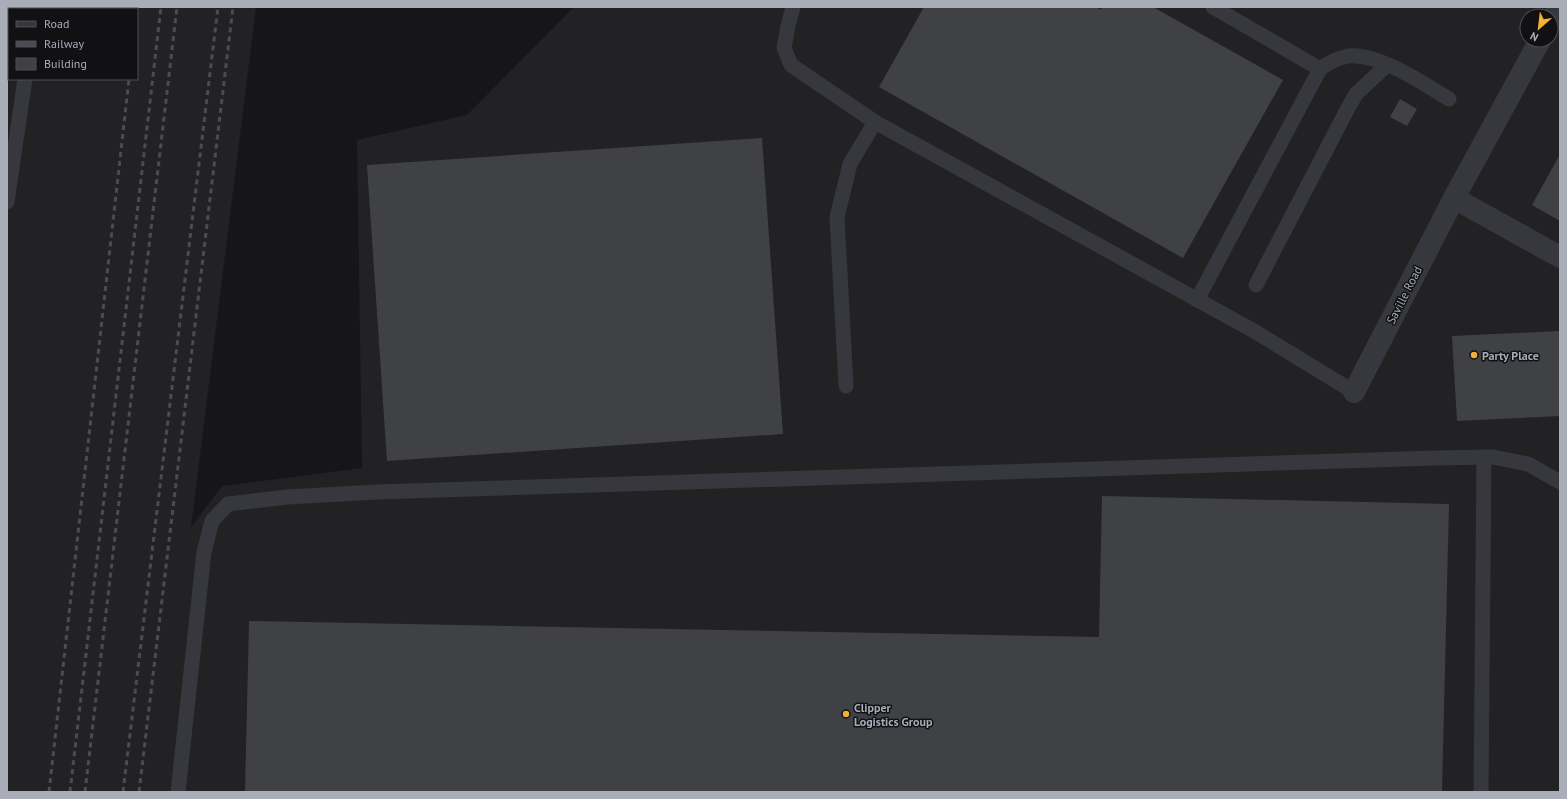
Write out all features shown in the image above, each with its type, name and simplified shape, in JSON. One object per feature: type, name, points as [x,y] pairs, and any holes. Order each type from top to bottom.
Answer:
[{"type":"street","name":"Saville Road","points":[[1354,392],[1454,198],[1536,48]]},
{"type":"street","points":[[1454,198],[1560,257]]},
{"type":"lane","points":[[793,7],[784,48],[791,65],[874,122],[1254,331],[1354,392]]},
{"type":"lane","points":[[1214,7],[1320,69]]},
{"type":"lane","points":[[1196,300],[1320,69],[1348,56],[1367,57],[1387,65],[1449,99]]},
{"type":"lane","points":[[1256,284],[1352,101],[1364,86],[1379,74],[1387,65]]},
{"type":"lane","points":[[7,202],[25,80]]},
{"type":"lane","points":[[846,386],[837,217],[850,164],[874,122]]},
{"type":"lane","points":[[1481,792],[1484,457]]},
{"type":"lane","points":[[178,792],[204,552],[212,521],[228,504],[287,497],[385,491],[1484,457],[1528,464],[1560,482]]},
{"type":"shaded area","points":[[7,7],[256,7],[191,527],[222,486],[362,468],[357,140],[467,115],[574,7],[1560,7],[1560,792],[7,792]]},
{"type":"building","points":[[924,7],[1096,7],[1101,10],[1102,7],[1153,7],[1283,80],[1183,258],[879,87]]},
{"type":"building","points":[[1400,99],[1417,109],[1407,126],[1390,117]]},
{"type":"building","points":[[762,138],[783,434],[387,461],[367,165]]},
{"type":"building","points":[[1560,154],[1560,221],[1532,205]]},
{"type":"building","points":[[1560,331],[1560,416],[1457,421],[1452,336]]},
{"type":"building","name":"Clipper Logistics Group","points":[[1102,496],[1449,504],[1442,792],[245,792],[249,621],[1099,637]]},
{"type":"railway","points":[[70,792],[161,7]]},
{"type":"railway","points":[[85,792],[177,7]]},
{"type":"railway","points":[[123,792],[218,7]]},
{"type":"railway","points":[[139,792],[233,7]]},
{"type":"railway","points":[[49,792],[129,80]]},
{"type":"place","name":"Party Place","points":[[1474,355]]},
{"type":"place","name":"Clipper Logistics Group","points":[[846,714]]}]
